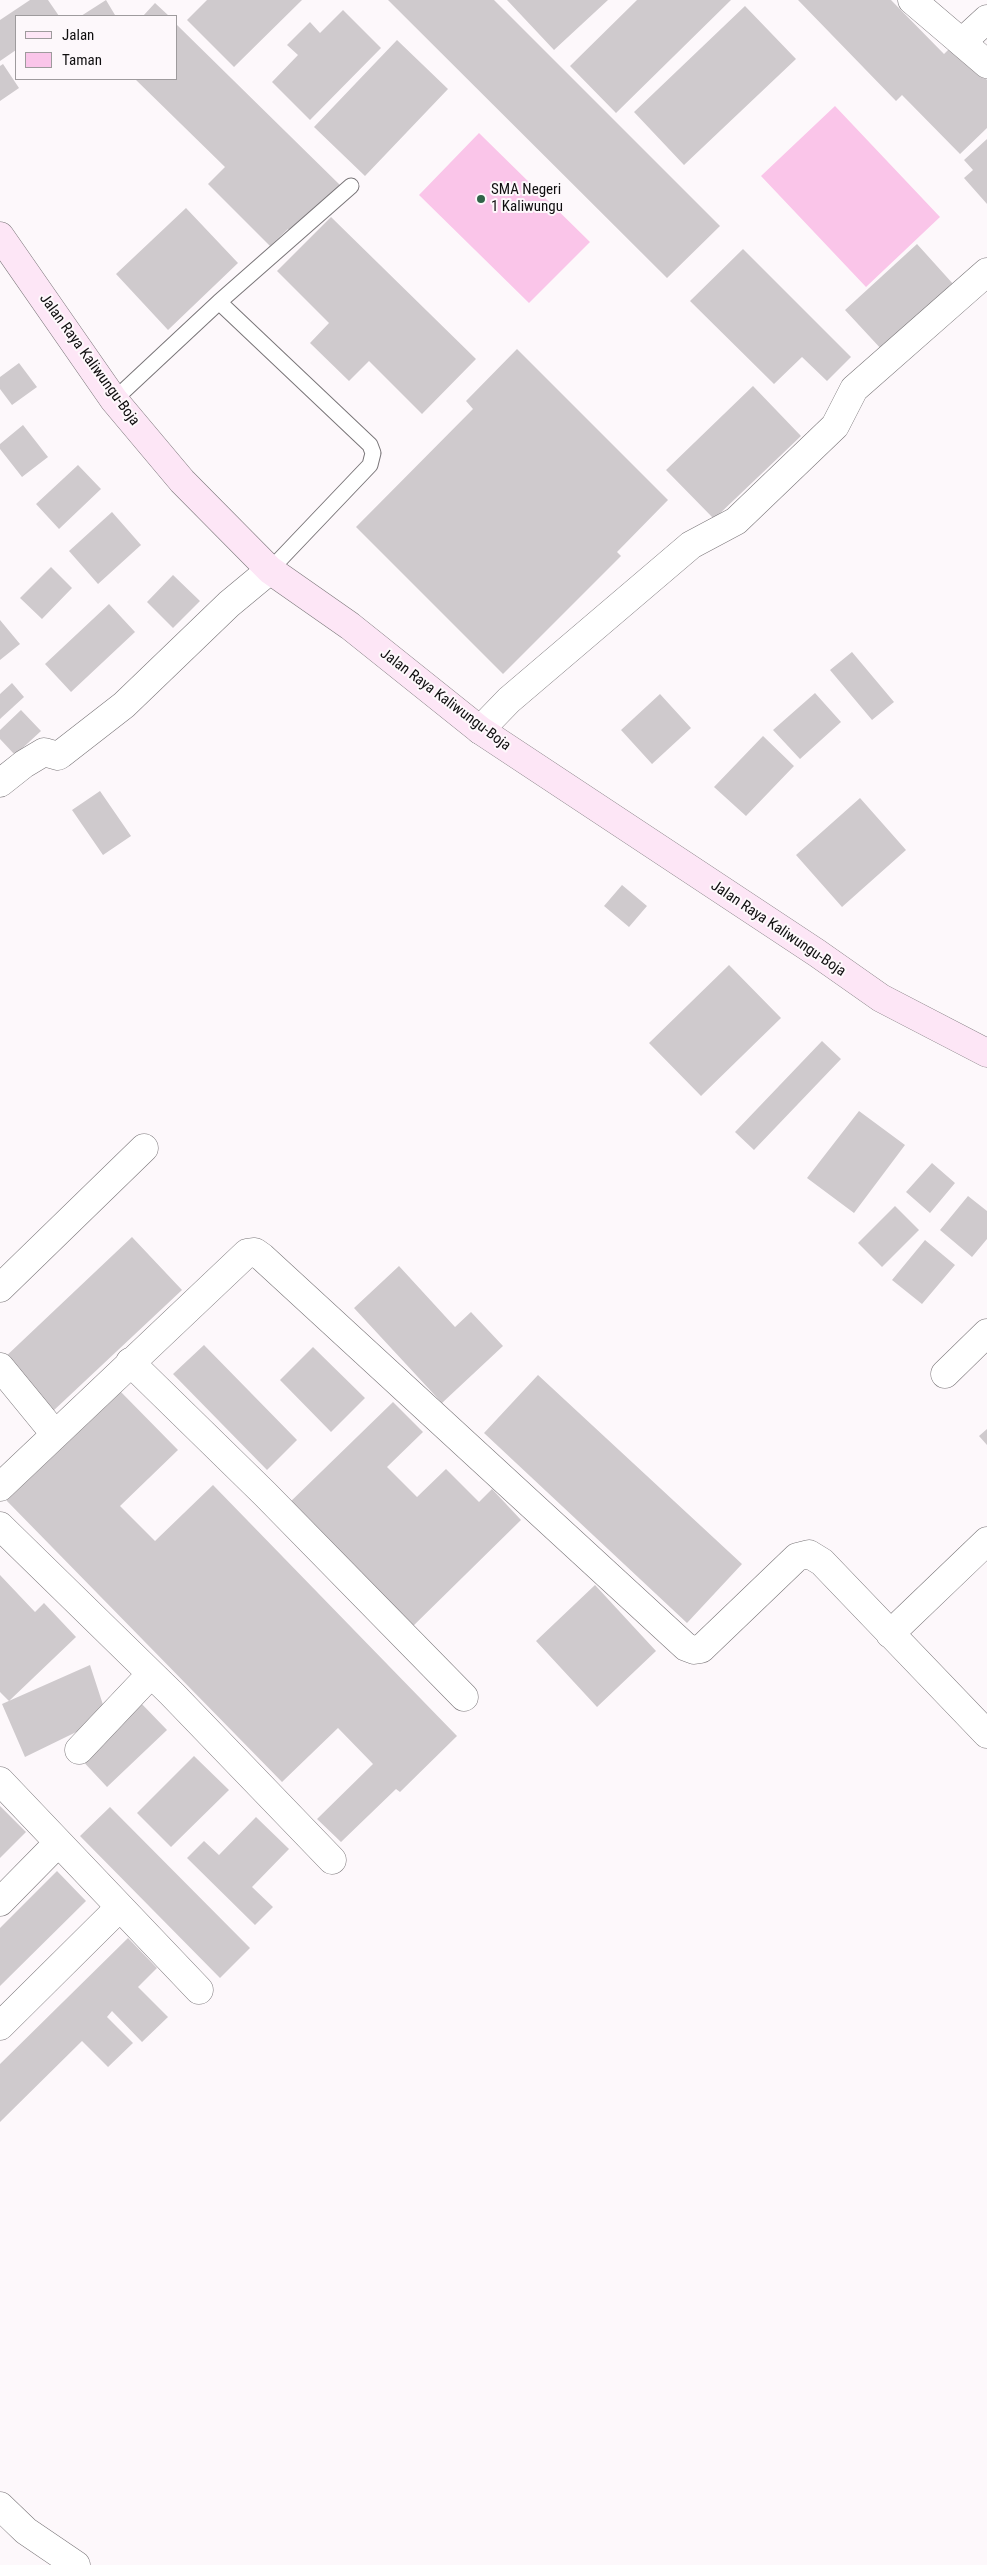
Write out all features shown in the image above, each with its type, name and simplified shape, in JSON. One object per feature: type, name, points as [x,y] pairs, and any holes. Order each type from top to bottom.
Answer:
[{"type":"main road","name":"Jalan Raya Kaliwungu-Boja","points":[[0,236],[114,400],[182,481],[270,570],[350,626],[480,730],[817,953],[881,998],[987,1053]]},
{"type":"street","points":[[912,0],[987,64]]},
{"type":"street","points":[[962,42],[987,19]]},
{"type":"street","points":[[480,730],[509,700],[691,545],[736,521],[835,426],[854,390],[987,272]]},
{"type":"street","points":[[0,783],[24,764],[44,752],[58,756],[124,705],[229,604],[270,570]]},
{"type":"street","points":[[0,1288],[144,1148]]},
{"type":"street","points":[[0,1487],[247,1253],[255,1252],[262,1256],[686,1647],[694,1650],[701,1649],[797,1558],[809,1554],[822,1562],[987,1734]]},
{"type":"street","points":[[945,1374],[987,1333]]},
{"type":"street","points":[[130,1362],[265,1494],[464,1697]]},
{"type":"street","points":[[0,1367],[55,1434]]},
{"type":"street","points":[[0,1526],[151,1674],[332,1860]]},
{"type":"street","points":[[890,1634],[987,1541]]},
{"type":"street","points":[[79,1750],[151,1674]]},
{"type":"street","points":[[0,1781],[199,1990]]},
{"type":"street","points":[[0,1902],[58,1843]]},
{"type":"street","points":[[0,2026],[119,1908]]},
{"type":"street","points":[[0,2506],[26,2531],[76,2565]]},
{"type":"lane","points":[[114,400],[219,302],[351,186]]},
{"type":"lane","points":[[219,302],[364,438],[373,453],[370,464],[270,570]]},
{"type":"green space","points":[[835,106],[940,217],[866,287],[761,176]]},
{"type":"green space","points":[[479,133],[590,242],[529,303],[419,195]]},
{"type":"building","points":[[30,0],[48,0],[58,15],[15,15],[15,51],[0,61],[0,20]]},
{"type":"building","points":[[106,0],[115,15],[83,15]]},
{"type":"building","points":[[207,0],[302,0],[234,67],[187,20]]},
{"type":"building","points":[[388,0],[494,0],[720,226],[667,278]]},
{"type":"building","points":[[507,0],[608,0],[554,50]]},
{"type":"building","points":[[637,0],[731,0],[616,113],[570,66]]},
{"type":"building","points":[[798,0],[891,0],[944,54],[953,45],[987,80],[987,128],[960,154],[902,95],[896,101]]},
{"type":"building","points":[[155,3],[168,15],[144,15]]},
{"type":"building","points":[[745,6],[796,59],[684,165],[634,112]]},
{"type":"building","points":[[343,10],[381,48],[310,120],[272,82],[298,55],[287,45],[310,22],[320,33]]},
{"type":"building","points":[[178,26],[342,187],[291,232],[288,229],[270,246],[208,184],[225,167],[136,80],[178,80]]},
{"type":"building","points":[[397,40],[448,89],[365,176],[314,127]]},
{"type":"building","points":[[3,64],[19,88],[0,101],[0,66]]},
{"type":"building","points":[[987,139],[987,204],[964,178],[973,170],[964,160]]},
{"type":"building","points":[[186,208],[238,263],[168,330],[116,274]]},
{"type":"building","points":[[331,217],[476,359],[422,414],[369,361],[349,381],[310,343],[329,323],[277,271]]},
{"type":"building","points":[[917,244],[954,285],[883,351],[845,310]]},
{"type":"building","points":[[743,249],[851,357],[827,381],[802,357],[774,384],[690,301]]},
{"type":"building","points":[[517,349],[668,500],[617,552],[621,556],[503,674],[356,527],[473,409],[466,401]]},
{"type":"building","points":[[19,363],[37,387],[12,405],[0,389],[0,377]]},
{"type":"building","points":[[753,386],[801,436],[714,519],[666,470]]},
{"type":"building","points":[[23,425],[48,457],[22,477],[0,449],[0,444]]},
{"type":"building","points":[[78,465],[101,489],[59,529],[36,504]]},
{"type":"building","points":[[112,512],[141,545],[98,584],[69,551]]},
{"type":"building","points":[[51,567],[72,588],[42,619],[20,598]]},
{"type":"building","points":[[173,575],[200,601],[173,628],[147,602]]},
{"type":"building","points":[[109,604],[135,632],[71,692],[45,664]]},
{"type":"building","points":[[0,620],[20,644],[0,660]]},
{"type":"building","points":[[852,652],[894,702],[872,720],[830,670]]},
{"type":"building","points":[[12,683],[24,697],[0,719],[0,694]]},
{"type":"building","points":[[815,693],[841,722],[800,759],[773,730]]},
{"type":"building","points":[[660,694],[691,728],[652,764],[621,730]]},
{"type":"building","points":[[21,710],[41,731],[15,755],[0,739],[0,730]]},
{"type":"building","points":[[763,736],[794,766],[746,816],[714,787]]},
{"type":"building","points":[[100,791],[131,836],[103,855],[72,810]]},
{"type":"building","points":[[860,798],[906,850],[842,907],[796,855]]},
{"type":"building","points":[[622,885],[647,906],[629,927],[604,906]]},
{"type":"building","points":[[729,965],[781,1018],[701,1096],[649,1043]]},
{"type":"building","points":[[822,1041],[841,1059],[754,1150],[735,1132]]},
{"type":"building","points":[[859,1111],[905,1145],[854,1213],[807,1178]]},
{"type":"building","points":[[932,1163],[955,1183],[930,1213],[906,1192]]},
{"type":"building","points":[[968,1196],[987,1211],[987,1239],[972,1257],[940,1230]]},
{"type":"building","points":[[895,1206],[919,1230],[882,1267],[858,1243]]},
{"type":"building","points":[[132,1237],[182,1290],[52,1412],[2,1360]]},
{"type":"building","points":[[925,1240],[955,1265],[922,1304],[892,1280]]},
{"type":"building","points":[[399,1266],[455,1327],[471,1312],[503,1346],[442,1403],[354,1308]]},
{"type":"building","points":[[204,1345],[297,1440],[267,1470],[173,1374]]},
{"type":"building","points":[[313,1347],[365,1398],[331,1432],[280,1380]]},
{"type":"building","points":[[538,1375],[742,1564],[687,1623],[484,1433]]},
{"type":"building","points":[[119,1390],[178,1450],[120,1506],[155,1541],[213,1485],[457,1736],[400,1792],[396,1789],[341,1842],[317,1819],[373,1764],[338,1728],[282,1782],[6,1500]]},
{"type":"building","points":[[393,1402],[423,1432],[387,1467],[417,1497],[446,1469],[479,1502],[492,1489],[521,1520],[408,1631],[286,1506]]},
{"type":"building","points":[[987,1429],[987,1445],[979,1436]]},
{"type":"building","points":[[0,1575],[35,1612],[44,1603],[76,1637],[9,1701],[0,1692]]},
{"type":"building","points":[[595,1585],[656,1651],[597,1707],[536,1641]]},
{"type":"building","points":[[90,1665],[107,1717],[25,1757],[2,1704]]},
{"type":"building","points":[[138,1700],[167,1730],[107,1787],[78,1756]]},
{"type":"building","points":[[194,1756],[229,1790],[171,1847],[137,1813]]},
{"type":"building","points":[[0,1806],[26,1832],[0,1858]]},
{"type":"building","points":[[110,1807],[250,1948],[220,1978],[80,1836]]},
{"type":"building","points":[[256,1817],[289,1849],[252,1887],[273,1907],[255,1925],[187,1858],[204,1841],[219,1855]]},
{"type":"building","points":[[57,1871],[86,1901],[0,1986],[0,1928]]},
{"type":"building","points":[[128,1938],[157,1968],[138,1987],[168,2017],[142,2042],[112,2011],[107,2017],[133,2043],[108,2067],[82,2041],[0,2122],[0,2064]]},
{"type":"place","name":"SMA Negeri 1 Kaliwungu","points":[[481,199]]}]
